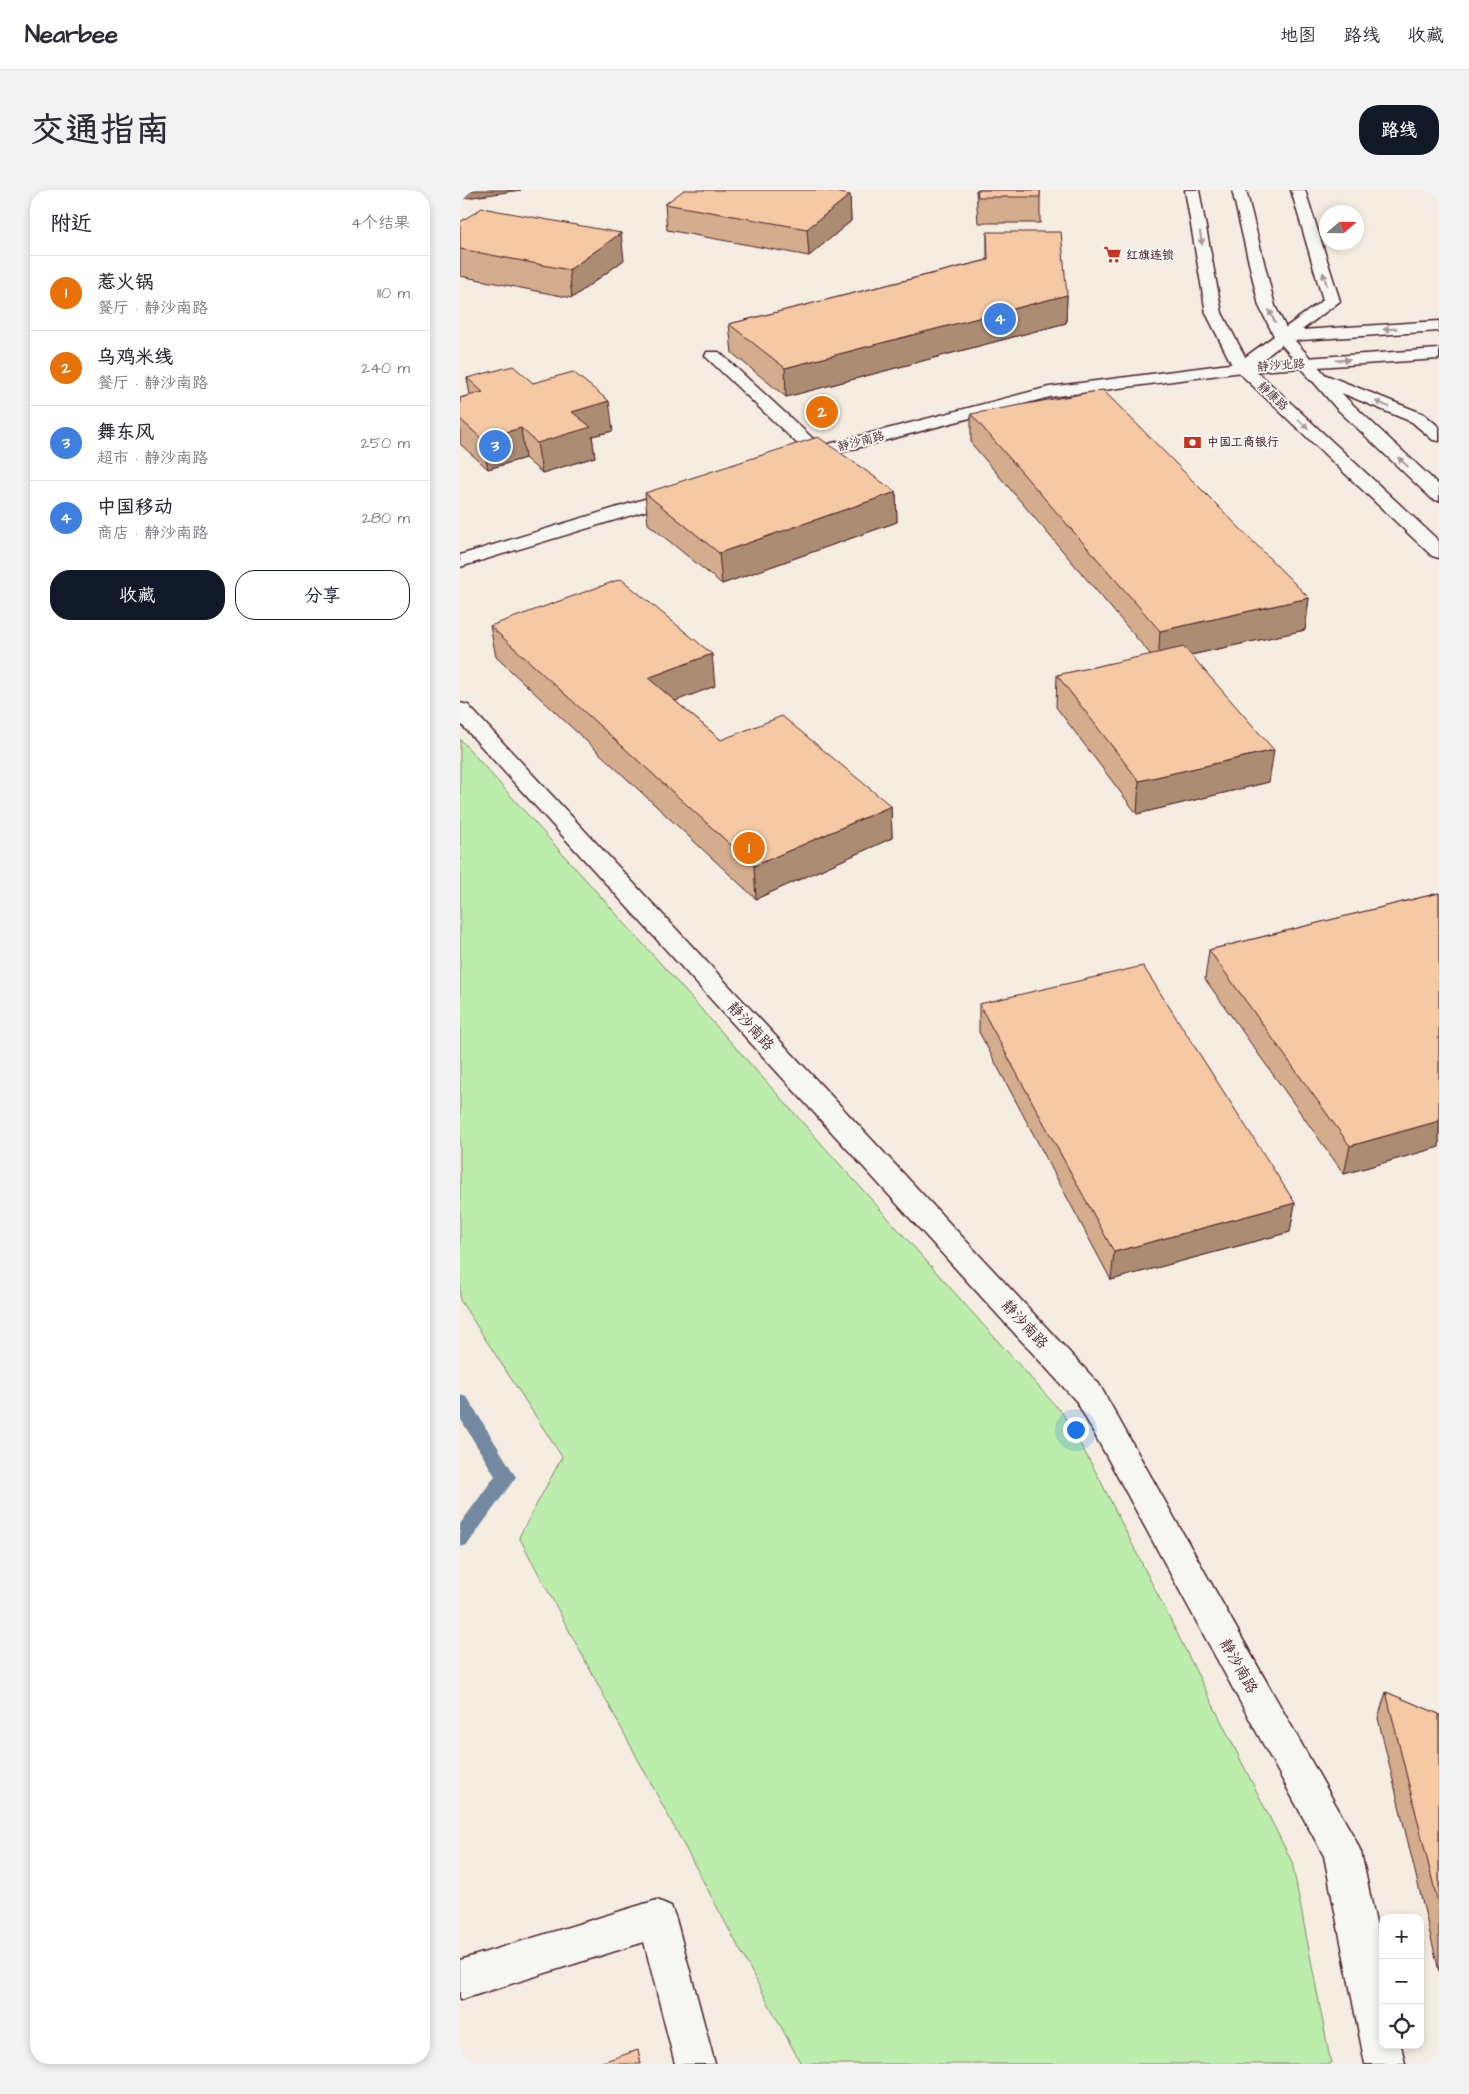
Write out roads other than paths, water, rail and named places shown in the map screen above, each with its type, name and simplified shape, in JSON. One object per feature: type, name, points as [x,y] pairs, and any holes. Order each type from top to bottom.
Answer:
[{"type":"street","name":"静康路","points":[[1192,190],[1214,313],[1242,367],[1439,552]]},
{"type":"street","points":[[1239,190],[1267,306],[1282,336],[1342,404],[1439,495]]},
{"type":"street","points":[[1282,336],[1332,301],[1298,190]]},
{"type":"street","name":"静沙北路","points":[[1242,367],[1282,336],[1439,326]]},
{"type":"street","name":"静沙北路","points":[[1242,367],[1439,354]]},
{"type":"street","points":[[714,356],[817,452]]},
{"type":"street","name":"静沙南路","points":[[779,464],[817,452],[1049,392],[1242,367]]},
{"type":"street","points":[[1316,376],[1418,418],[1439,436]]},
{"type":"street","points":[[460,561],[695,489]]},
{"type":"street","name":"静沙南路","points":[[460,710],[1088,1393],[1342,1852],[1385,2064]]},
{"type":"street","points":[[460,1980],[657,1919],[695,2064]]},
{"type":"waterway","points":[[460,1402],[506,1477],[460,1539]]},
{"type":"place","name":"红旗连锁","points":[[1112,255]]},
{"type":"place","name":"中国移动","points":[[1000,319]]},
{"type":"place","name":"乌鸡米线","points":[[822,412]]},
{"type":"place","name":"中国工商银行","points":[[1193,442]]},
{"type":"place","name":"舞东风","points":[[495,446]]},
{"type":"place","name":"惹火锅","points":[[749,848]]}]
